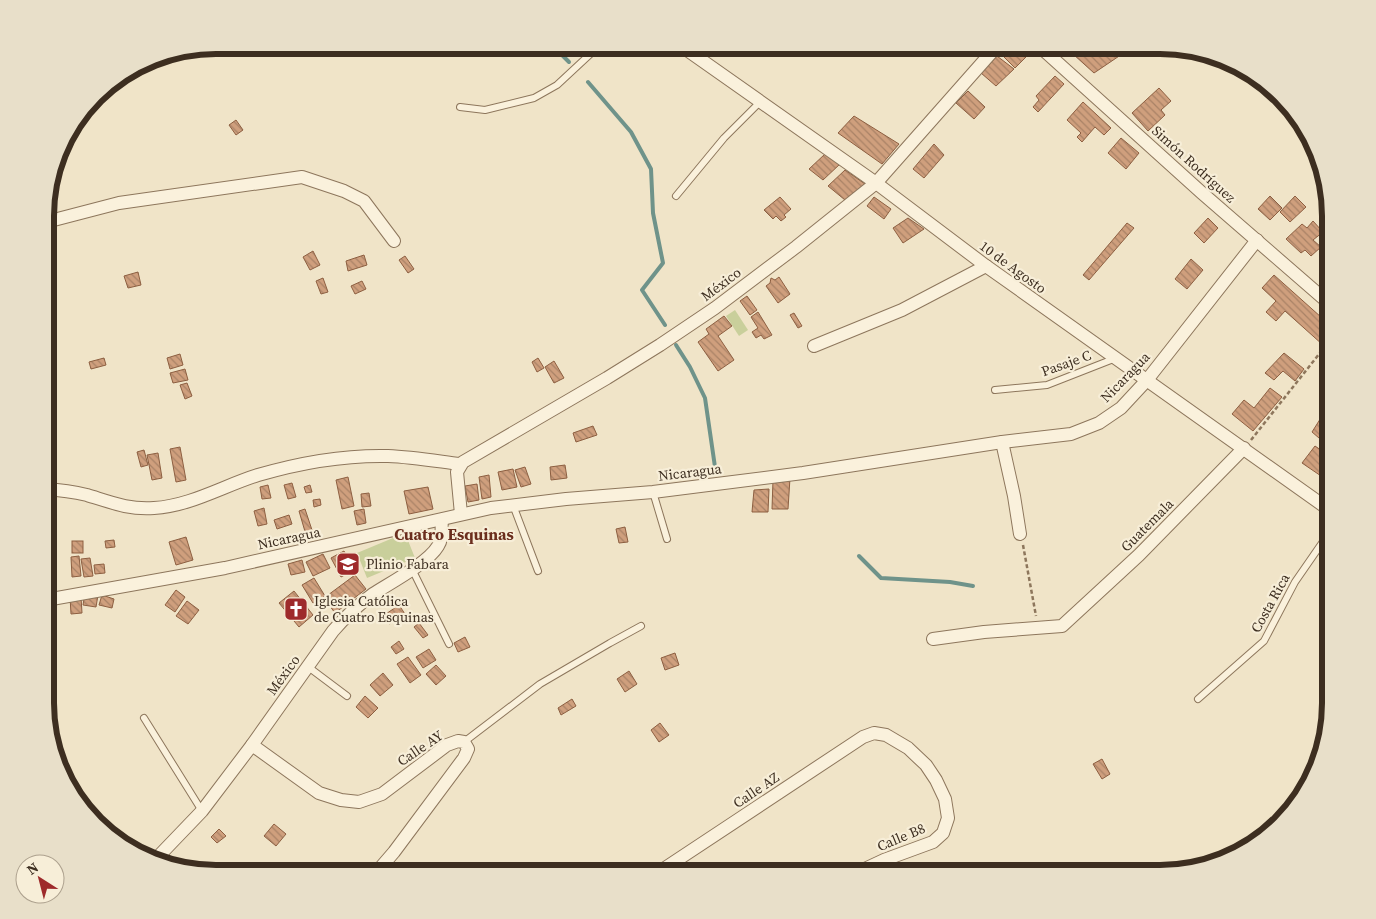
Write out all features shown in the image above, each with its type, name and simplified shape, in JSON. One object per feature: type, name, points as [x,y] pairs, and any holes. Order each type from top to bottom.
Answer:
[{"type":"street","name":"10 de Agosto","points":[[693,54],[876,183],[986,266],[1322,505]]},
{"type":"street","name":"México","points":[[460,464],[607,378],[722,303],[876,183],[990,54]]},
{"type":"street","name":"Simón Rodríguez","points":[[1048,54],[1202,193],[1322,297]]},
{"type":"street","points":[[54,220],[119,203],[302,177],[344,191],[364,201],[394,242]]},
{"type":"street","name":"Nicaragua","points":[[54,599],[225,568],[442,520],[461,514],[513,505],[653,492],[803,473],[1002,442],[1071,434],[1099,423],[1121,408],[1147,380],[1257,240]]},
{"type":"street","points":[[814,346],[902,310],[986,266]]},
{"type":"street","points":[[1002,442],[1020,534]]},
{"type":"street","name":"Guatemala","points":[[933,639],[984,632],[1062,626],[1139,555],[1244,448]]},
{"type":"street","points":[[54,490],[89,496],[132,509],[151,509],[181,504],[259,475],[308,463],[389,456],[460,464],[457,472],[461,514]]},
{"type":"street","name":"México","points":[[160,855],[202,811],[252,745],[333,630],[349,613],[372,595],[412,569],[438,546],[441,538],[442,520]]},
{"type":"street","name":"Calle B8","points":[[874,733],[886,735],[908,748],[926,765],[945,799],[948,818],[943,833],[933,842],[876,865]]},
{"type":"street","name":"Calle AZ","points":[[670,865],[863,737],[874,733]]},
{"type":"street","name":"Calle AY","points":[[252,745],[319,793],[341,800],[359,802],[382,794],[446,745],[464,742],[468,749],[464,758],[383,865]]},
{"type":"lane","points":[[460,107],[485,110],[534,98],[557,86],[591,54]]},
{"type":"lane","points":[[676,196],[724,138],[760,102]]},
{"type":"lane","name":"Pasaje C","points":[[995,390],[1047,385],[1116,358]]},
{"type":"lane","points":[[653,492],[667,540]]},
{"type":"lane","points":[[513,505],[538,571]]},
{"type":"lane","name":"Costa Rica","points":[[1198,699],[1264,641],[1295,582],[1322,543]]},
{"type":"lane","points":[[412,569],[449,644]]},
{"type":"lane","points":[[464,742],[540,684],[610,642],[641,626]]},
{"type":"lane","points":[[307,666],[347,696]]},
{"type":"lane","points":[[144,718],[202,811]]},
{"type":"path","points":[[1244,448],[1322,350]]},
{"type":"path","points":[[1025,551],[1039,628]]},
{"type":"green space","points":[[735,310],[748,330],[739,336],[726,316]]},
{"type":"green space","points":[[405,533],[415,558],[367,578],[357,553]]},
{"type":"building","points":[[1001,54],[1029,54],[1015,68]]},
{"type":"building","points":[[1073,54],[1122,54],[1094,73]]},
{"type":"building","points":[[997,56],[1014,69],[996,86],[981,73]]},
{"type":"building","points":[[1055,76],[1064,84],[1038,112],[1033,107],[1039,100],[1036,96]]},
{"type":"building","points":[[1159,88],[1171,101],[1161,110],[1165,115],[1148,131],[1132,113]]},
{"type":"building","points":[[968,91],[985,107],[974,119],[956,103]]},
{"type":"building","points":[[1083,102],[1111,128],[1104,135],[1095,127],[1082,142],[1077,137],[1081,133],[1067,120]]},
{"type":"building","points":[[854,116],[899,144],[882,164],[838,133]]},
{"type":"building","points":[[236,120],[243,130],[236,135],[229,125]]},
{"type":"building","points":[[1121,138],[1139,153],[1126,169],[1108,153]]},
{"type":"building","points":[[934,144],[944,155],[924,178],[913,169]]},
{"type":"building","points":[[825,154],[840,164],[823,180],[809,169]]},
{"type":"building","points":[[845,170],[865,184],[845,200],[828,186]]},
{"type":"building","points":[[1270,196],[1282,208],[1270,220],[1258,209]]},
{"type":"building","points":[[1295,196],[1306,207],[1290,222],[1280,212]]},
{"type":"building","points":[[780,197],[791,209],[784,215],[786,217],[781,221],[776,216],[773,219],[764,210]]},
{"type":"building","points":[[874,197],[891,209],[884,219],[867,206]]},
{"type":"building","points":[[908,218],[924,229],[903,243],[893,228]]},
{"type":"building","points":[[1208,218],[1218,228],[1204,243],[1194,233]]},
{"type":"building","points":[[1313,221],[1322,231],[1313,240],[1321,247],[1311,256],[1305,250],[1301,253],[1286,239],[1302,224],[1307,228]]},
{"type":"building","points":[[1127,223],[1134,228],[1089,280],[1083,275]]},
{"type":"building","points":[[313,251],[320,265],[310,270],[303,257]]},
{"type":"building","points":[[364,255],[367,265],[348,271],[346,261]]},
{"type":"building","points":[[405,256],[414,269],[408,273],[399,260]]},
{"type":"building","points":[[1191,259],[1203,270],[1187,289],[1175,279]]},
{"type":"building","points":[[138,272],[141,285],[128,288],[124,276]]},
{"type":"building","points":[[1274,275],[1322,318],[1322,344],[1285,311],[1276,321],[1266,312],[1276,301],[1262,288]]},
{"type":"building","points":[[779,277],[790,294],[778,303],[766,286],[770,283],[771,278],[775,280]]},
{"type":"building","points":[[323,278],[328,292],[321,294],[316,281]]},
{"type":"building","points":[[362,281],[366,289],[355,294],[351,286]]},
{"type":"building","points":[[747,296],[757,310],[750,315],[740,301]]},
{"type":"building","points":[[758,312],[772,335],[764,339],[761,335],[756,338],[752,332],[758,328],[751,317]]},
{"type":"building","points":[[794,313],[802,326],[798,328],[790,315]]},
{"type":"building","points":[[724,316],[732,326],[718,336],[734,360],[718,371],[698,342],[709,334],[706,329]]},
{"type":"building","points":[[1284,353],[1304,369],[1295,381],[1283,371],[1274,380],[1265,373]]},
{"type":"building","points":[[180,354],[183,365],[170,369],[167,358]]},
{"type":"building","points":[[104,358],[106,365],[91,369],[89,362]]},
{"type":"building","points":[[538,358],[544,368],[537,372],[532,362]]},
{"type":"building","points":[[554,361],[564,378],[554,383],[545,367]]},
{"type":"building","points":[[185,369],[188,380],[173,383],[170,373]]},
{"type":"building","points":[[187,383],[192,396],[185,399],[180,385]]},
{"type":"building","points":[[1270,388],[1282,397],[1253,431],[1232,414],[1244,400],[1254,408]]},
{"type":"building","points":[[1322,416],[1322,434],[1319,438],[1312,432]]},
{"type":"building","points":[[593,426],[597,435],[576,442],[573,433]]},
{"type":"building","points":[[1315,446],[1322,451],[1322,477],[1302,463]]},
{"type":"building","points":[[180,447],[186,480],[176,482],[170,449]]},
{"type":"building","points":[[144,450],[148,465],[141,467],[137,452]]},
{"type":"building","points":[[158,453],[162,478],[152,480],[147,455]]},
{"type":"building","points":[[565,465],[567,478],[551,480],[550,467]]},
{"type":"building","points":[[525,467],[531,484],[521,487],[515,470]]},
{"type":"building","points":[[513,469],[517,487],[502,490],[498,472]]},
{"type":"building","points":[[489,475],[491,497],[482,499],[479,477]]},
{"type":"building","points":[[348,477],[354,506],[342,509],[336,480]]},
{"type":"building","points":[[790,478],[788,509],[772,509],[773,480]]},
{"type":"building","points":[[292,483],[296,497],[288,499],[284,485]]},
{"type":"building","points":[[477,484],[479,500],[468,502],[465,486]]},
{"type":"building","points":[[268,485],[271,498],[262,499],[260,487]]},
{"type":"building","points":[[310,485],[312,492],[306,493],[304,487]]},
{"type":"building","points":[[428,487],[433,509],[409,514],[404,491]]},
{"type":"building","points":[[769,489],[768,512],[752,512],[754,490]]},
{"type":"building","points":[[369,493],[371,506],[362,507],[361,494]]},
{"type":"building","points":[[320,499],[321,505],[314,507],[313,500]]},
{"type":"building","points":[[264,508],[267,524],[258,526],[254,511]]},
{"type":"building","points":[[305,509],[313,533],[306,535],[299,511]]},
{"type":"building","points":[[364,509],[366,523],[357,525],[354,511]]},
{"type":"building","points":[[289,515],[292,524],[277,529],[274,520]]},
{"type":"building","points":[[625,527],[628,542],[619,543],[616,529]]},
{"type":"building","points":[[186,537],[193,560],[176,565],[169,542]]},
{"type":"building","points":[[114,540],[115,547],[106,548],[105,541]]},
{"type":"building","points":[[72,541],[83,541],[83,553],[72,553]]},
{"type":"building","points":[[344,551],[354,570],[341,577],[331,558]]},
{"type":"building","points":[[323,554],[330,568],[313,576],[306,562]]},
{"type":"building","points":[[79,556],[81,576],[72,577],[71,557]]},
{"type":"building","points":[[90,558],[93,576],[84,577],[81,559]]},
{"type":"building","points":[[302,560],[305,572],[291,575],[288,564]]},
{"type":"building","points":[[104,564],[105,573],[95,574],[94,565]]},
{"type":"building","points":[[355,575],[366,589],[335,613],[324,598]]},
{"type":"building","points":[[314,578],[325,596],[313,603],[302,585]]},
{"type":"building","points":[[176,590],[185,597],[175,612],[165,605]]},
{"type":"building","name":"Iglesia Católica de Cuatro Esquinas","points":[[294,591],[313,615],[299,627],[279,603]]},
{"type":"building","points":[[85,593],[98,595],[96,607],[83,605]]},
{"type":"building","points":[[102,595],[114,599],[112,608],[99,605]]},
{"type":"building","points":[[70,597],[81,597],[82,613],[71,614]]},
{"type":"building","points":[[187,601],[199,610],[188,624],[176,616]]},
{"type":"building","points":[[399,605],[405,614],[389,624],[383,616]]},
{"type":"building","points":[[419,623],[428,635],[423,638],[414,627]]},
{"type":"building","points":[[465,637],[470,647],[458,652],[454,643]]},
{"type":"building","points":[[399,641],[404,649],[396,654],[391,647]]},
{"type":"building","points":[[429,649],[436,660],[423,668],[416,657]]},
{"type":"building","points":[[675,653],[679,665],[665,670],[661,658]]},
{"type":"building","points":[[408,657],[421,675],[410,683],[397,664]]},
{"type":"building","points":[[436,665],[446,676],[436,685],[426,674]]},
{"type":"building","points":[[629,671],[637,684],[625,692],[617,679]]},
{"type":"building","points":[[383,673],[393,685],[380,696],[370,685]]},
{"type":"building","points":[[365,696],[378,708],[368,718],[356,707]]},
{"type":"building","points":[[572,699],[576,706],[561,715],[558,708]]},
{"type":"building","points":[[660,723],[669,735],[659,742],[651,730]]},
{"type":"building","points":[[1102,759],[1110,774],[1102,779],[1093,764]]},
{"type":"building","points":[[274,824],[286,834],[276,846],[264,836]]},
{"type":"building","points":[[219,829],[226,836],[217,843],[211,837]]},
{"type":"waterway","points":[[561,54],[569,62]]},
{"type":"waterway","points":[[588,82],[631,132],[651,169],[653,213],[663,263],[642,290],[665,325]]},
{"type":"waterway","points":[[676,345],[690,367],[705,398],[715,467]]},
{"type":"waterway","points":[[859,556],[881,578],[950,582],[973,586]]},
{"type":"place","name":"Plinio Fabara","points":[[348,564]]},
{"type":"place","name":"Iglesia Católica de Cuatro Esquinas","points":[[296,609]]},
{"type":"district","name":"Cuatro Esquinas","points":[[454,534]]}]
